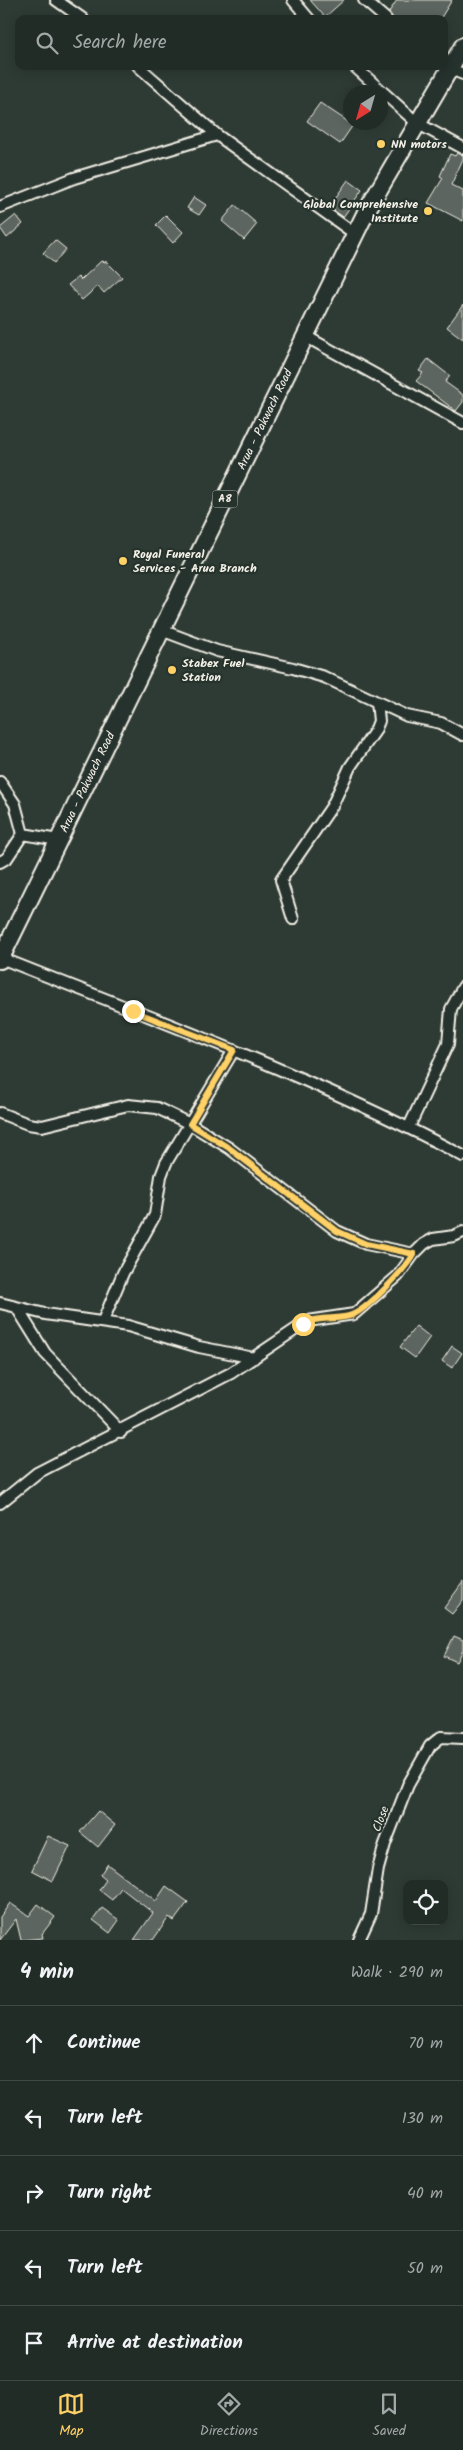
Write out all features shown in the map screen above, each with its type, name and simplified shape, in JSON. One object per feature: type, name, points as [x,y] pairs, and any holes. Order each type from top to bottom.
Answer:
[{"type":"main road","name":"Arua - Pakwach Road","points":[[0,959],[355,234],[417,123],[452,70],[463,46]]},
{"type":"street","points":[[56,0],[77,15]]},
{"type":"street","points":[[293,0],[306,15]]},
{"type":"street","points":[[364,0],[381,15]]},
{"type":"street","points":[[143,70],[217,136],[355,234]]},
{"type":"street","points":[[358,70],[417,123],[463,148]]},
{"type":"street","points":[[0,207],[74,178],[217,136]]},
{"type":"street","points":[[305,336],[463,423]]},
{"type":"street","points":[[161,630],[217,651],[324,677],[407,716],[447,726],[463,735]]},
{"type":"street","points":[[293,920],[281,880],[332,806],[350,767],[375,731],[379,717],[377,702]]},
{"type":"street","points":[[0,782],[15,804],[23,834],[7,858],[0,862]]},
{"type":"street","points":[[23,834],[58,840]]},
{"type":"street","points":[[0,959],[234,1050],[409,1127],[463,1156]]},
{"type":"street","points":[[409,1127],[448,1044],[452,1007],[463,987]]},
{"type":"street","points":[[103,1321],[123,1273],[154,1215],[163,1169],[234,1050]]},
{"type":"street","points":[[0,1112],[28,1124],[42,1126],[128,1105],[144,1105],[168,1112],[229,1148],[337,1231],[366,1244],[414,1254]]},
{"type":"street","points":[[0,1503],[37,1473],[120,1432],[231,1373],[308,1321],[354,1314],[398,1276],[414,1254],[433,1239],[454,1236],[463,1232]]},
{"type":"street","points":[[0,1303],[17,1308],[103,1321],[146,1330],[199,1348],[254,1358]]},
{"type":"street","points":[[17,1308],[46,1353],[120,1432]]},
{"type":"street","name":"Close","points":[[358,1940],[371,1914],[378,1869],[385,1844],[408,1784],[430,1746],[441,1737],[463,1738]]},
{"type":"building","points":[[310,0],[344,0],[327,15],[323,15]]},
{"type":"building","points":[[397,0],[452,0],[443,15],[391,15],[389,12]]},
{"type":"building","points":[[320,103],[343,118],[343,130],[350,130],[340,144],[307,121]]},
{"type":"building","points":[[457,153],[463,155],[463,159],[451,185],[463,191],[463,221],[428,203],[443,178],[440,176],[450,154],[455,156]]},
{"type":"building","points":[[348,180],[362,190],[343,217],[329,207]]},
{"type":"building","points":[[194,197],[206,205],[199,215],[187,208]]},
{"type":"building","points":[[235,205],[257,224],[244,240],[222,221]]},
{"type":"building","points":[[16,215],[23,224],[7,238],[0,228]]},
{"type":"building","points":[[166,215],[183,232],[173,243],[156,225]]},
{"type":"building","points":[[55,240],[66,249],[54,263],[43,253]]},
{"type":"building","points":[[101,261],[107,262],[122,277],[104,293],[98,286],[82,300],[68,285],[78,277],[81,280]]},
{"type":"building","points":[[463,305],[463,339],[447,327]]},
{"type":"building","points":[[428,359],[450,376],[445,382],[463,395],[463,402],[456,411],[416,381],[423,373],[419,371]]},
{"type":"building","points":[[416,1326],[430,1337],[415,1358],[400,1347]]},
{"type":"building","points":[[452,1346],[462,1353],[452,1368],[442,1361]]},
{"type":"building","points":[[463,1582],[463,1600],[452,1614],[444,1608]]},
{"type":"building","points":[[454,1636],[463,1640],[463,1650],[457,1662],[444,1656]]},
{"type":"building","points":[[98,1811],[115,1825],[98,1847],[80,1832]]},
{"type":"building","points":[[48,1836],[70,1846],[53,1881],[32,1870]]},
{"type":"building","points":[[107,1864],[156,1901],[166,1886],[188,1902],[174,1921],[169,1917],[153,1940],[134,1940],[153,1913],[121,1888],[112,1900],[99,1890],[106,1880],[100,1875]]},
{"type":"building","points":[[10,1903],[29,1916],[38,1904],[55,1917],[42,1934],[43,1938],[21,1940],[16,1919],[0,1940],[0,1917]]},
{"type":"building","points":[[102,1908],[119,1920],[110,1933],[93,1920]]},
{"type":"place","name":"NN motors","points":[[381,144]]},
{"type":"place","name":"Global Comprehensive Institute","points":[[428,211]]},
{"type":"place","name":"Royal Funeral Services - Arua Branch","points":[[123,561]]},
{"type":"place","name":"Stabex Fuel Station","points":[[172,670]]},
{"type":"route","points":[[133,1011],[234,1050],[190,1124],[229,1148],[337,1231],[366,1244],[414,1254],[398,1276],[352,1316],[310,1320],[303,1324]]}]
